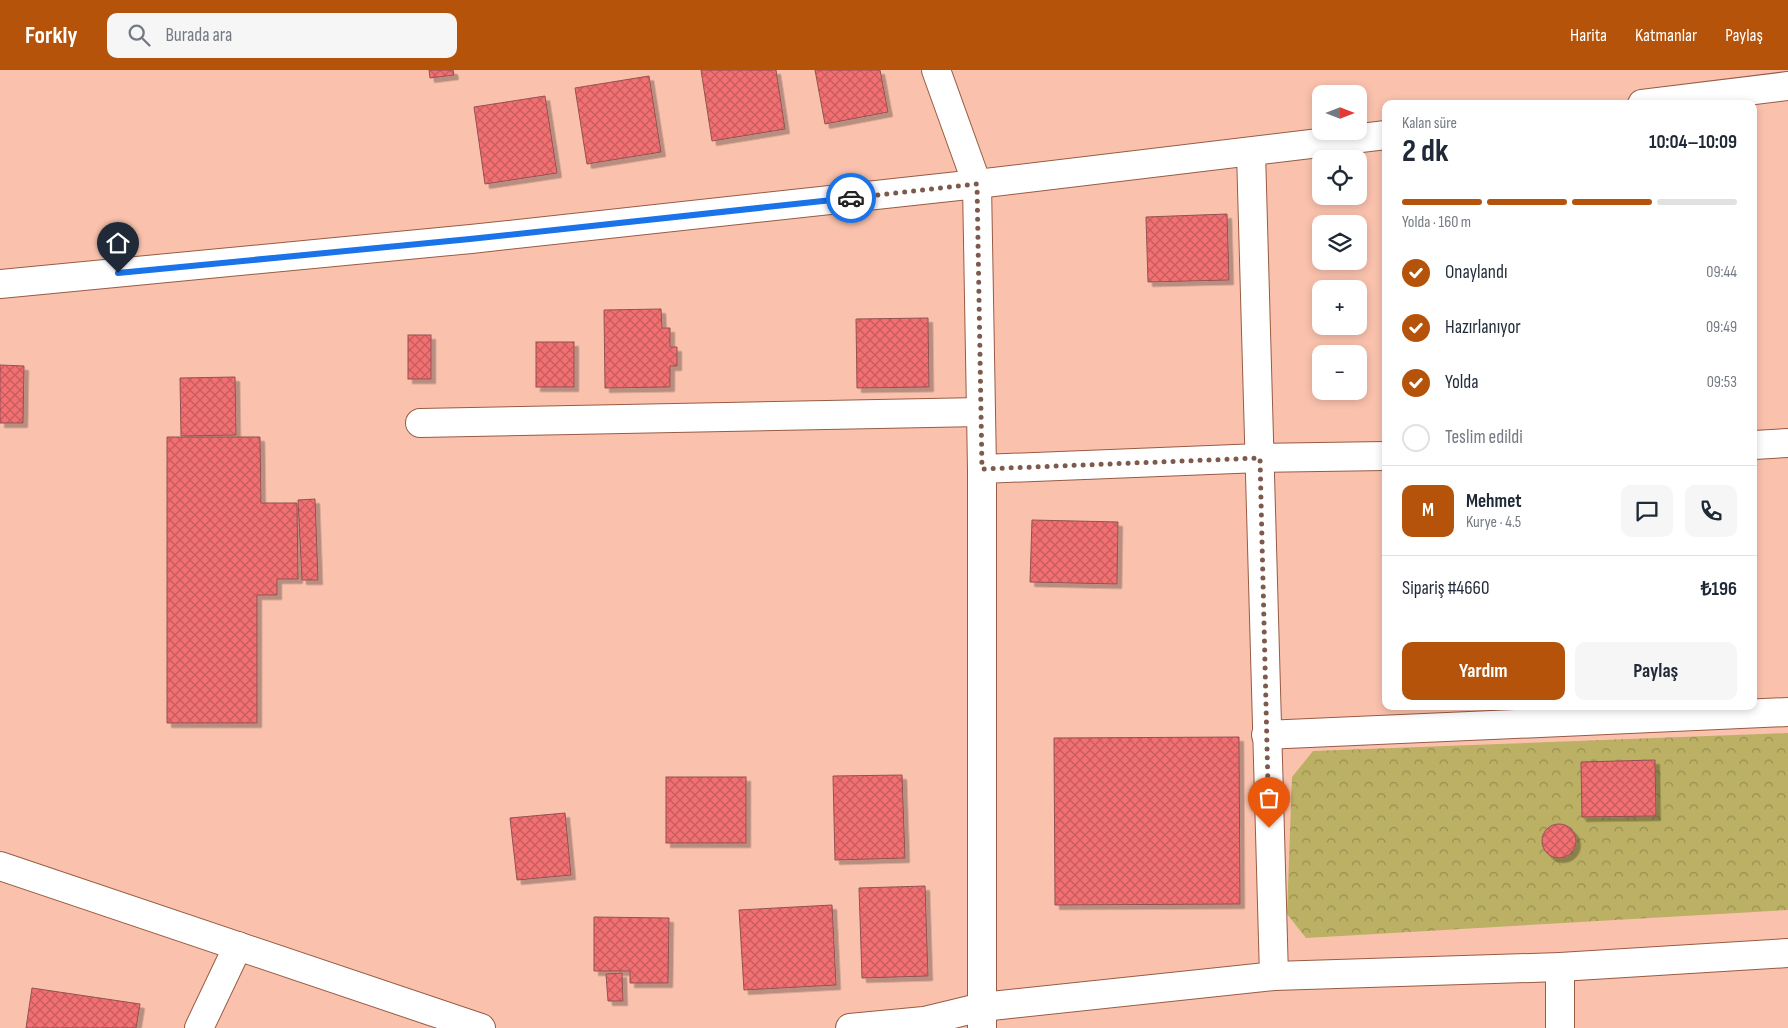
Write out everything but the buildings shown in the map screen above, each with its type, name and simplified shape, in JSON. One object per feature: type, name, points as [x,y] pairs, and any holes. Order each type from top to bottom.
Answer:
[{"type":"street","points":[[936,70],[977,184],[982,469],[982,1017]]},
{"type":"street","points":[[1674,100],[1788,86]]},
{"type":"street","points":[[0,284],[470,239],[977,184],[1382,136]]},
{"type":"street","points":[[1251,152],[1274,976]]},
{"type":"street","points":[[420,423],[981,412]]},
{"type":"street","points":[[1757,446],[1788,443]]},
{"type":"street","points":[[982,469],[1260,458],[1382,456]]},
{"type":"street","points":[[1266,735],[1646,712],[1788,712]]},
{"type":"street","points":[[0,866],[481,1028]]},
{"type":"street","points":[[199,1028],[238,946]]},
{"type":"street","points":[[850,1028],[982,1017],[1274,976],[1560,967],[1788,953]]},
{"type":"street","points":[[1560,967],[1560,1028]]},
{"type":"green space","points":[[1788,733],[1788,910],[1306,938],[1287,914],[1292,777],[1313,751]]},
{"type":"way so far","points":[[851,198],[977,184],[982,469],[1260,458],[1269,828]]},
{"type":"route","points":[[118,273],[470,239],[851,198]]}]
